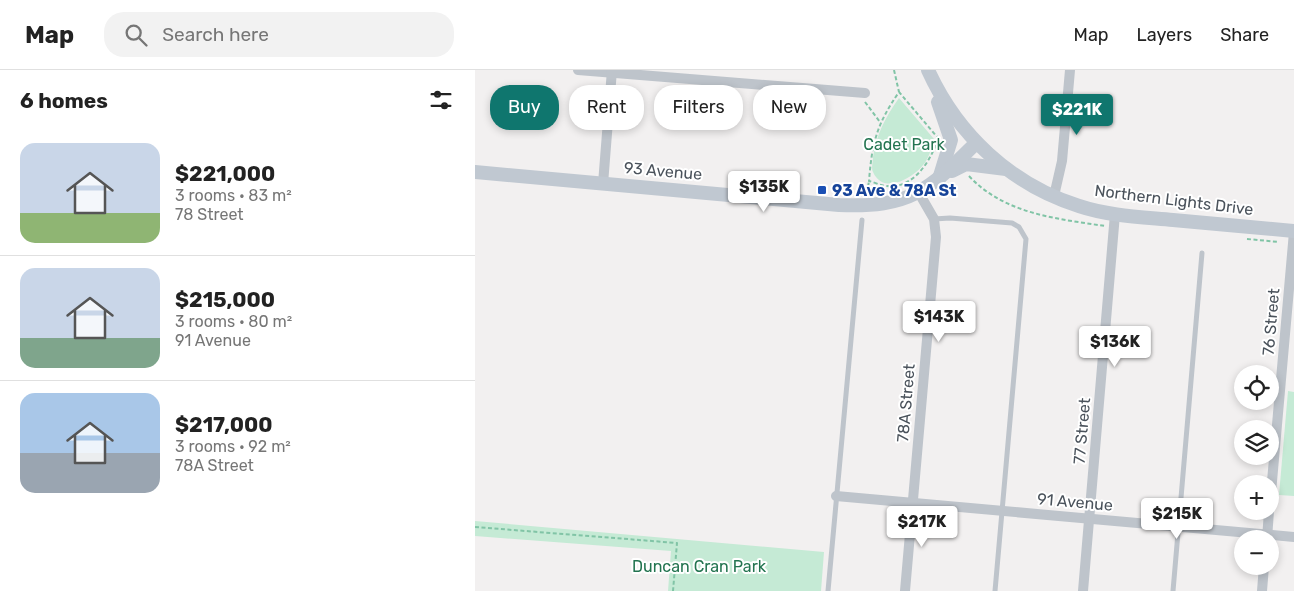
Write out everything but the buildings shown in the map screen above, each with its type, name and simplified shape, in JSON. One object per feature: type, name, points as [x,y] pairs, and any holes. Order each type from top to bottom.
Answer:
[{"type":"main road","name":"Northern Lights Drive","points":[[928,71],[954,117],[976,144],[1007,169],[1054,196],[1078,206],[1115,214],[1294,232]]},
{"type":"main road","points":[[928,71],[951,140],[939,179]]},
{"type":"main road","name":"93 Avenue","points":[[475,172],[865,206],[891,203],[919,193],[939,179],[976,144]]},
{"type":"main road","points":[[939,179],[966,164],[1007,169]]},
{"type":"street","points":[[578,70],[612,71],[865,93]]},
{"type":"street","points":[[1054,196],[1062,161],[1070,70]]},
{"type":"street","points":[[603,184],[612,71]]},
{"type":"street","points":[[919,193],[935,219]]},
{"type":"street","name":"77 Street","points":[[1083,591],[1115,214]]},
{"type":"street","name":"78A Street","points":[[905,591],[936,237],[935,219]]},
{"type":"street","name":"76 Street","points":[[1273,475],[1294,232]]},
{"type":"street","name":"91 Avenue","points":[[836,496],[1234,533]]},
{"type":"street","name":"91 Avenue","points":[[1279,537],[1294,537]]},
{"type":"street","points":[[1262,591],[1264,575]]},
{"type":"lane","points":[[935,219],[950,218],[1012,223],[1019,227],[1026,239],[995,591]]},
{"type":"lane","points":[[828,591],[862,220]]},
{"type":"lane","points":[[1173,591],[1202,253]]},
{"type":"path","points":[[894,70],[899,92],[938,138],[945,140]]},
{"type":"path","points":[[853,92],[871,108],[880,122]]},
{"type":"path","points":[[899,92],[880,122],[873,146],[869,181],[887,186],[906,182],[920,172],[932,156],[938,138]]},
{"type":"path","points":[[475,527],[677,543],[673,591]]},
{"type":"green space","name":"Cadet Park","points":[[899,98],[934,139],[931,150],[922,167],[900,182],[885,183],[878,179],[873,172],[873,157],[882,126]]},
{"type":"green space","points":[[1288,391],[1294,392],[1294,496],[1279,495]]},
{"type":"green space","name":"Duncan Cran Park","points":[[475,521],[824,552],[821,591],[668,591],[671,551],[475,536]]},
{"type":"place","name":"93 Ave & 78A St","points":[[822,190]]}]
